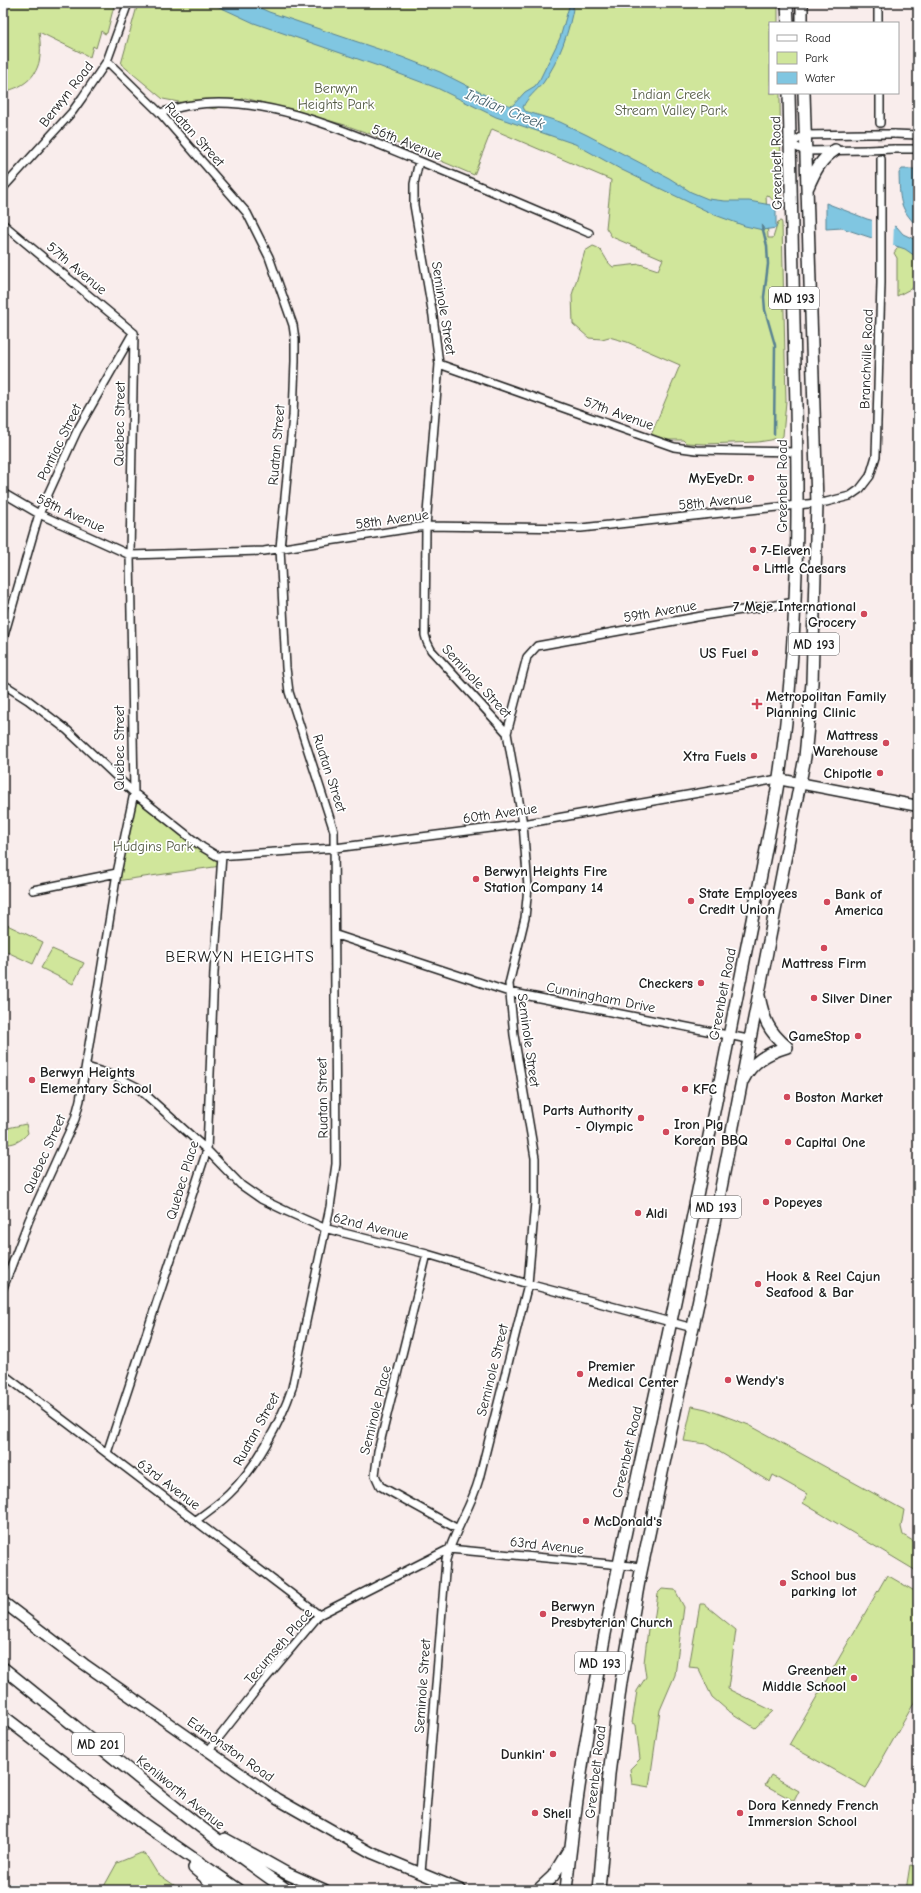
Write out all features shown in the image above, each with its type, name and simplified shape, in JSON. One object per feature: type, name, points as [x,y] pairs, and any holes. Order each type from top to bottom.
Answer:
[{"type":"main road","points":[[787,3],[788,22]]},
{"type":"main road","points":[[802,3],[802,22]]},
{"type":"main road","name":"Greenbelt Road","points":[[566,1890],[606,1630],[618,1565],[671,1323],[729,1035],[778,779],[790,687],[796,602],[798,505],[789,94]]},
{"type":"main road","name":"Greenbelt Road","points":[[599,1890],[609,1774],[620,1689],[642,1567],[693,1328],[748,1039],[800,783],[812,683],[817,503],[804,94]]},
{"type":"main road","points":[[807,191],[816,167],[826,156],[835,150]]},
{"type":"main road","points":[[739,1086],[750,1068],[759,1059],[787,1047],[771,1032],[765,1020],[758,990]]},
{"type":"main road","name":"Kenilworth Avenue","points":[[3,1668],[242,1859],[287,1890]]},
{"type":"main road","name":"MD 201","points":[[3,1716],[142,1823],[239,1890]]},
{"type":"main road","points":[[194,1821],[286,1873],[324,1890]]},
{"type":"main road","points":[[142,1823],[220,1890]]},
{"type":"main road","points":[[538,1890],[554,1876],[560,1867],[568,1849],[575,1824]]},
{"type":"street","name":"Berwyn Road","points":[[3,188],[72,112],[107,61],[128,3]]},
{"type":"street","points":[[878,3],[878,22]]},
{"type":"street","name":"Ruatan Street","points":[[107,61],[160,113],[247,213],[269,257],[293,325],[295,339],[295,361],[292,416],[280,548],[286,668],[289,692],[332,823],[335,848],[336,1164],[330,1207],[324,1228],[292,1388],[286,1406],[245,1476],[225,1497],[195,1521]]},
{"type":"street","points":[[880,94],[880,123]]},
{"type":"street","name":"56th Avenue","points":[[160,113],[192,105],[209,103],[270,109],[341,129],[539,210],[589,233]]},
{"type":"street","points":[[790,144],[805,135],[918,135]]},
{"type":"street","points":[[790,144],[805,151],[918,149]]},
{"type":"street","name":"Branchville Road","points":[[798,505],[840,499],[855,493],[870,476],[875,463],[882,248],[881,159]]},
{"type":"street","name":"Seminole Street","points":[[419,161],[414,184],[414,205],[438,342],[439,364],[426,526],[425,635],[431,650],[507,733],[523,824],[528,897],[509,992],[514,1035],[535,1158],[535,1202],[528,1284],[478,1485],[474,1496],[456,1528],[446,1560],[421,1873]]},
{"type":"street","name":"57th Avenue","points":[[3,224],[134,333]]},
{"type":"street","name":"Pontiac Street","points":[[3,639],[39,514],[77,431],[134,333]]},
{"type":"street","name":"Quebec Street","points":[[3,1288],[29,1220],[75,1119],[87,1067],[117,873],[134,792],[130,555],[134,333]]},
{"type":"street","name":"57th Avenue","points":[[439,364],[682,449],[797,452]]},
{"type":"street","name":"58th Avenue","points":[[3,493],[39,514],[130,555],[258,551],[426,526],[580,528],[798,505]]},
{"type":"street","name":"59th Avenue","points":[[507,733],[522,670],[527,657],[537,646],[710,615],[796,602]]},
{"type":"street","points":[[3,684],[28,700],[67,730],[134,792],[202,847],[213,854],[222,856]]},
{"type":"street","points":[[778,779],[918,806]]},
{"type":"street","name":"60th Avenue","points":[[222,856],[335,848],[523,824],[778,779]]},
{"type":"street","name":"Quebec Place","points":[[107,1453],[208,1150],[214,972],[222,856]]},
{"type":"street","points":[[33,890],[117,873]]},
{"type":"street","name":"Cunningham Drive","points":[[336,935],[509,992],[748,1039]]},
{"type":"street","name":"62nd Avenue","points":[[87,1067],[115,1076],[137,1087],[208,1150],[251,1193],[324,1228],[428,1254],[528,1284],[693,1328]]},
{"type":"street","name":"Seminole Place","points":[[428,1254],[378,1451],[375,1475],[380,1486],[456,1528]]},
{"type":"street","name":"63rd Avenue","points":[[3,1374],[319,1615]]},
{"type":"street","name":"63rd Avenue","points":[[449,1549],[642,1567]]},
{"type":"street","name":"Tecumseh Place","points":[[209,1750],[257,1689],[319,1615],[449,1549]]},
{"type":"street","name":"Edmonston Road","points":[[3,1602],[84,1664],[278,1799],[372,1853],[461,1890]]},
{"type":"green space","points":[[3,3],[114,3],[114,6],[107,33],[105,34],[101,31],[96,48],[93,46],[90,57],[39,32],[40,56],[39,64],[36,70],[32,77],[26,82],[11,90],[3,97]]},
{"type":"green space","name":"Indian Creek Stream Valley Park","points":[[138,3],[778,3],[778,22],[769,22],[769,94],[780,94],[781,204],[776,204],[769,196],[766,195],[768,238],[773,238],[778,222],[781,221],[782,223],[786,401],[783,436],[779,440],[776,438],[758,442],[705,444],[686,443],[683,440],[665,440],[651,435],[680,365],[627,342],[609,337],[602,339],[589,338],[573,324],[572,295],[585,251],[593,246],[597,248],[602,252],[613,267],[640,264],[658,270],[663,259],[612,237],[606,228],[611,180],[492,129],[474,175],[413,149],[345,125],[245,98],[215,109],[163,99],[121,64]]},
{"type":"green space","points":[[902,242],[918,250],[918,285],[897,296],[897,258],[894,253]]},
{"type":"green space","name":"Hudgins Park","points":[[134,793],[217,856],[221,866],[116,881]]},
{"type":"green space","points":[[3,923],[43,942],[33,964],[3,950]]},
{"type":"green space","points":[[52,949],[84,963],[73,984],[41,968]]},
{"type":"green space","points":[[26,1124],[28,1133],[23,1138],[14,1143],[3,1144],[3,1129]]},
{"type":"green space","points":[[692,1406],[706,1409],[749,1425],[904,1510],[901,1527],[903,1535],[918,1544],[918,1572],[803,1503],[807,1494],[773,1475],[770,1482],[706,1444],[684,1441]]},
{"type":"green space","points":[[887,1575],[918,1593],[918,1696],[866,1788],[789,1745]]},
{"type":"green space","points":[[662,1589],[675,1590],[684,1607],[675,1675],[660,1710],[649,1787],[632,1784],[630,1769],[640,1759],[636,1725],[632,1723],[637,1691],[646,1677],[644,1663],[648,1629],[654,1621],[658,1593]]},
{"type":"green space","points":[[700,1604],[704,1604],[736,1630],[728,1689],[773,1711],[755,1728],[727,1710],[712,1697],[698,1668],[689,1667]]},
{"type":"green space","points":[[771,1775],[799,1791],[794,1801],[765,1785]]},
{"type":"green space","points":[[141,1853],[146,1855],[157,1873],[181,1890],[102,1890],[117,1863]]},
{"type":"green space","points":[[910,1865],[918,1867],[918,1890],[906,1890]]},
{"type":"water","name":"Indian Creek","points":[[211,3],[249,3],[269,12],[402,57],[440,72],[499,102],[512,106],[525,92],[535,86],[540,79],[560,38],[570,3],[574,3],[570,24],[559,55],[543,83],[523,107],[525,111],[560,122],[669,178],[691,192],[708,199],[749,201],[776,206],[776,228],[763,230],[745,226],[715,215],[622,170],[575,144],[496,117],[437,88],[254,23]]},
{"type":"water","points":[[902,169],[918,169],[918,227],[911,220],[901,202],[899,173]]},
{"type":"water","points":[[826,203],[867,219],[897,227],[903,234],[918,241],[918,258],[905,249],[842,228],[826,229]]},
{"type":"pier","points":[[872,218],[894,224],[893,248],[872,240]]},
{"type":"waterway","points":[[762,226],[767,246],[768,264],[764,297],[765,310],[775,345],[774,434]]},
{"type":"tunnel","points":[[880,123],[881,159]]},
{"type":"place","name":"MyEyeDr.","points":[[751,478]]},
{"type":"place","name":"7-Eleven","points":[[753,550]]},
{"type":"place","name":"Little Caesars","points":[[756,568]]},
{"type":"place","name":"7 Meje International Grocery","points":[[864,614]]},
{"type":"place","name":"US Fuel","points":[[755,653]]},
{"type":"place","name":"Metropolitan Family Planning Clinic","points":[[757,704]]},
{"type":"place","name":"Mattress Warehouse","points":[[886,743]]},
{"type":"place","name":"Xtra Fuels","points":[[754,756]]},
{"type":"place","name":"Chipotle","points":[[880,773]]},
{"type":"place","name":"Berwyn Heights Fire Station Company 14","points":[[476,879]]},
{"type":"place","name":"State Employees Credit Union","points":[[691,901]]},
{"type":"place","name":"Bank of America","points":[[827,902]]},
{"type":"place","name":"Mattress Firm","points":[[824,948]]},
{"type":"place","name":"Checkers","points":[[701,983]]},
{"type":"place","name":"Silver Diner","points":[[814,998]]},
{"type":"place","name":"GameStop","points":[[858,1036]]},
{"type":"place","name":"Berwyn Heights Elementary School","points":[[32,1080]]},
{"type":"place","name":"KFC","points":[[685,1089]]},
{"type":"place","name":"Boston Market","points":[[787,1097]]},
{"type":"place","name":"Parts Authority - Olympic","points":[[641,1118]]},
{"type":"place","name":"Iron Pig Korean BBQ","points":[[666,1132]]},
{"type":"place","name":"Capital One","points":[[788,1142]]},
{"type":"place","name":"Popeyes","points":[[766,1202]]},
{"type":"place","name":"Aldi","points":[[638,1213]]},
{"type":"place","name":"Hook & Reel Cajun Seafood & Bar","points":[[758,1284]]},
{"type":"place","name":"Premier Medical Center","points":[[580,1374]]},
{"type":"place","name":"Wendy's","points":[[728,1380]]},
{"type":"place","name":"McDonald's","points":[[586,1521]]},
{"type":"place","name":"School bus parking lot","points":[[783,1583]]},
{"type":"place","name":"Berwyn Presbyterian Church","points":[[543,1614]]},
{"type":"place","name":"Greenbelt Middle School","points":[[854,1678]]},
{"type":"place","name":"Dunkin'","points":[[553,1754]]},
{"type":"place","name":"Shell","points":[[535,1813]]},
{"type":"place","name":"Dora Kennedy French Immersion School","points":[[740,1813]]},
{"type":"district","name":"BERWYN HEIGHTS","points":[[240,956]]},
{"type":"park label","name":"Berwyn Heights Park","points":[[336,96]]}]
